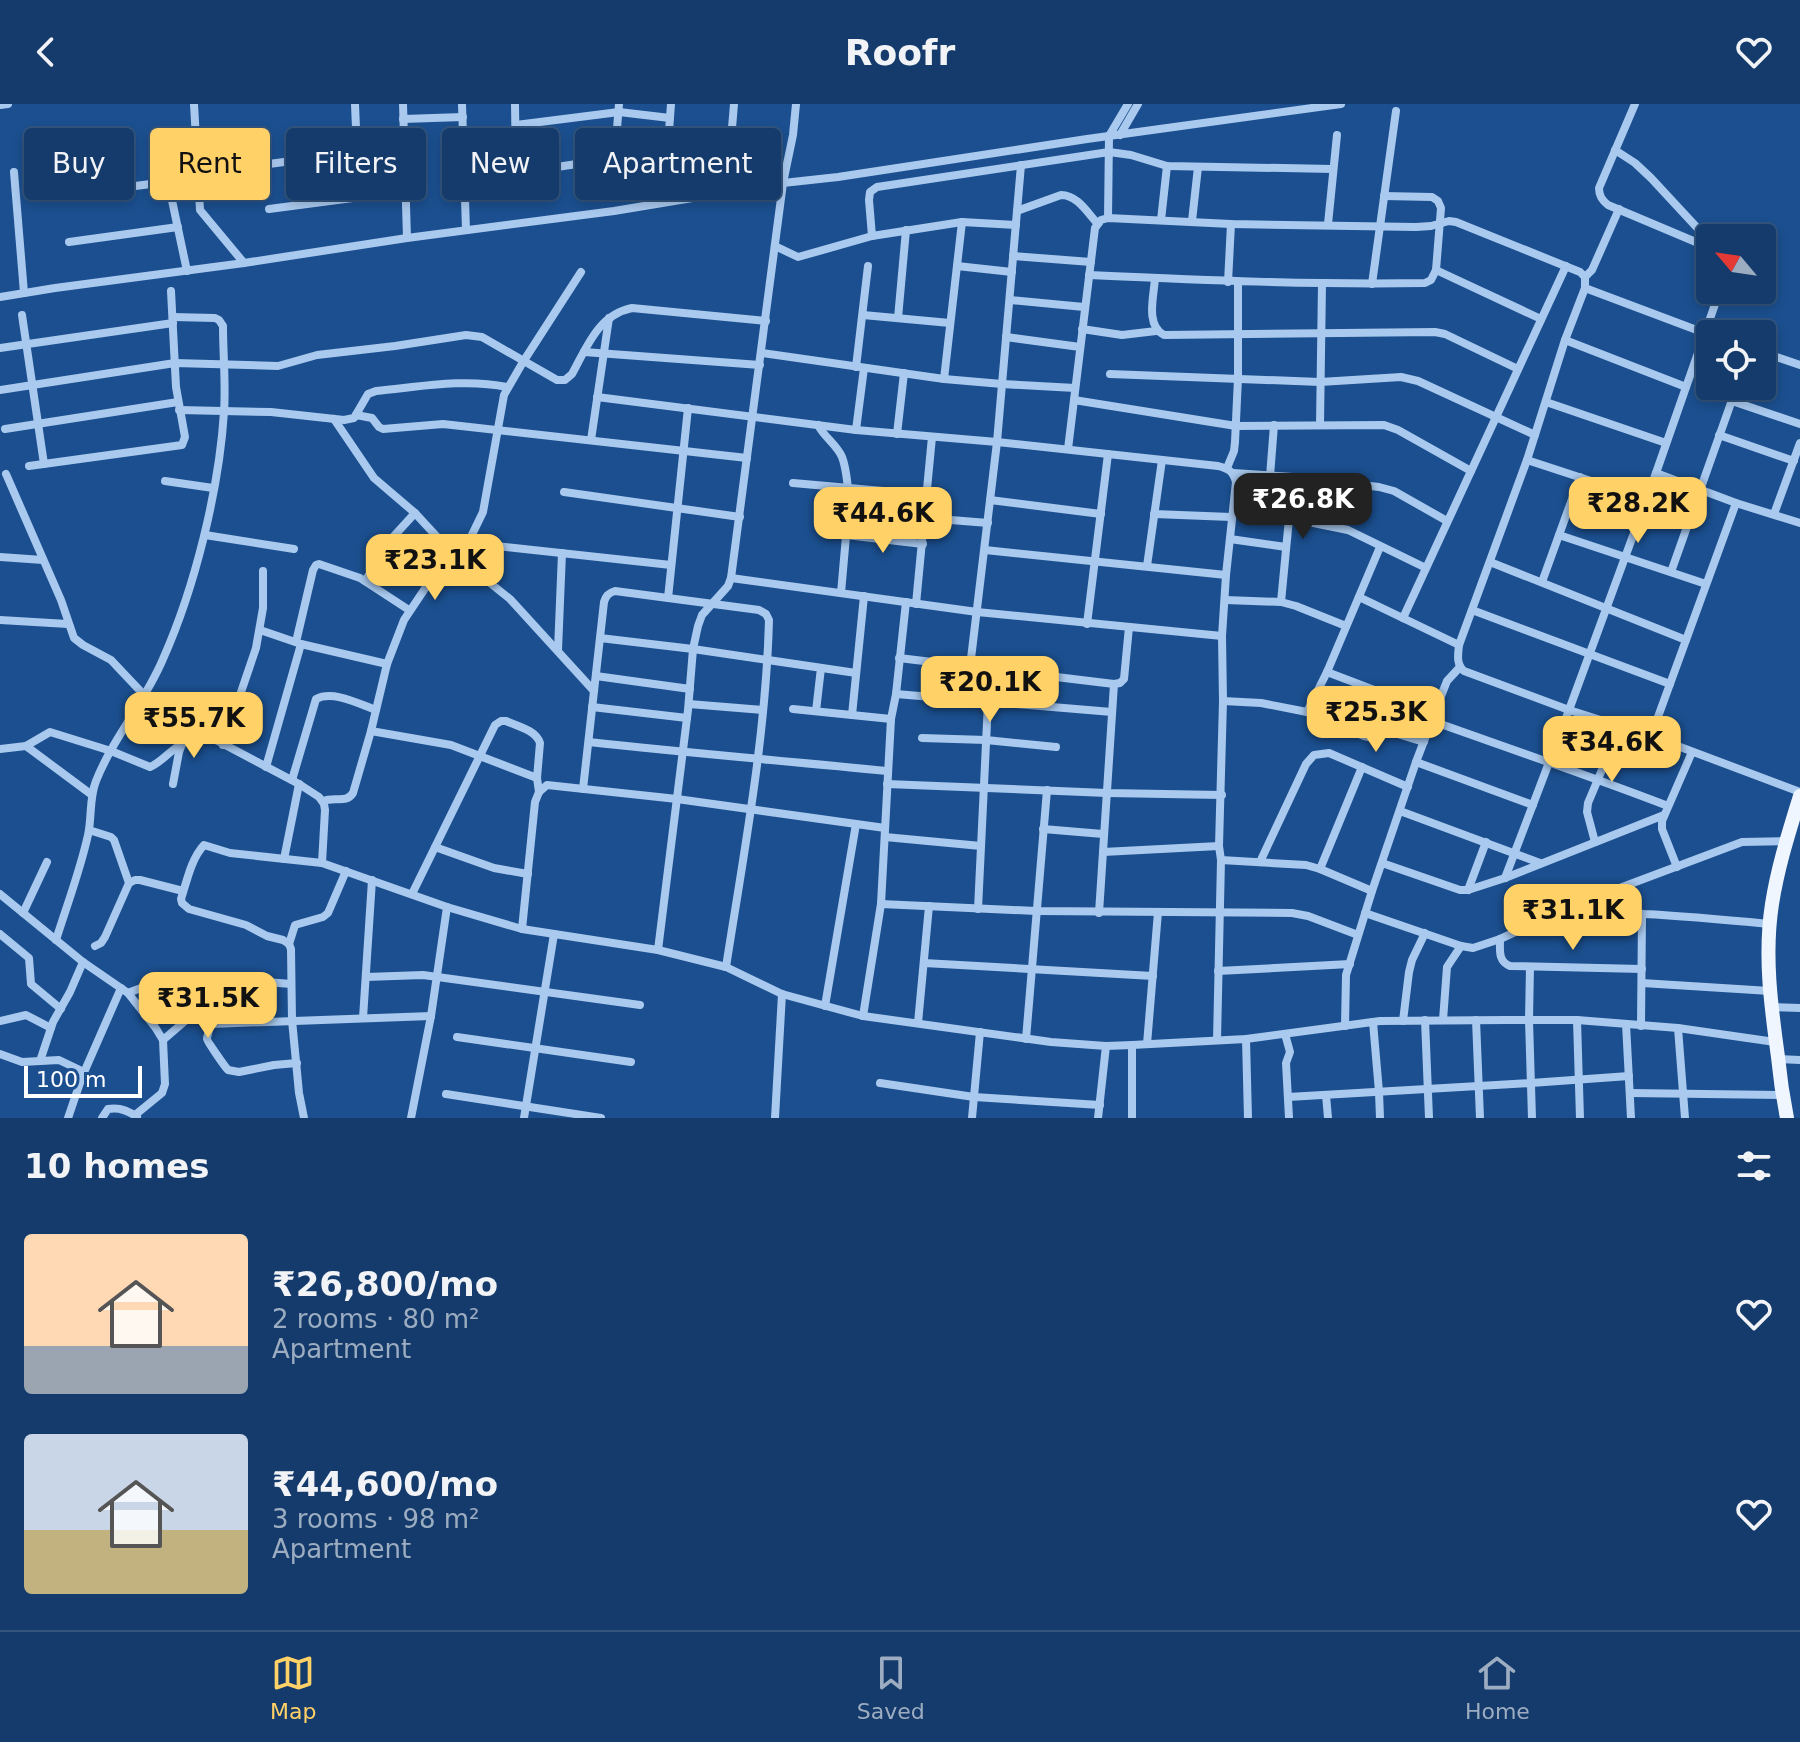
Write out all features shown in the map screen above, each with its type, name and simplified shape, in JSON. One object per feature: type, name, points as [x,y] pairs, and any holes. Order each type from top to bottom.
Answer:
[{"type":"main road","points":[[1787,1118],[1775,1042],[1767,950],[1781,855],[1796,822],[1800,799]]},
{"type":"street","points":[[0,105],[8,104]]},
{"type":"street","points":[[194,104],[195,128]]},
{"type":"street","points":[[355,104],[356,128]]},
{"type":"street","points":[[403,104],[403,128]]},
{"type":"street","points":[[462,104],[463,128]]},
{"type":"street","points":[[515,104],[516,125],[619,108],[670,118]]},
{"type":"street","points":[[669,128],[671,104]]},
{"type":"street","points":[[732,128],[734,104]]},
{"type":"street","points":[[658,950],[693,649],[702,615],[728,586],[731,578],[796,104]]},
{"type":"street","points":[[1108,218],[1109,136],[1128,104]]},
{"type":"street","points":[[1120,135],[1138,104]]},
{"type":"street","points":[[0,297],[1341,104]]},
{"type":"street","points":[[1635,104],[1599,194],[1602,200],[1619,209],[1696,242]]},
{"type":"street","points":[[617,128],[619,108]]},
{"type":"street","points":[[1372,284],[1396,111]]},
{"type":"street","points":[[403,119],[463,117]]},
{"type":"street","points":[[1328,224],[1337,135]]},
{"type":"street","points":[[1615,150],[1651,178],[1696,227]]},
{"type":"street","points":[[872,236],[869,200],[870,192],[877,187],[1109,152],[1167,166],[1333,169]]},
{"type":"street","points":[[970,667],[997,442],[1021,165]]},
{"type":"street","points":[[1161,220],[1167,166]]},
{"type":"street","points":[[1192,221],[1198,167]]},
{"type":"street","points":[[14,172],[24,293]]},
{"type":"street","points":[[134,187],[162,183],[169,187],[187,271]]},
{"type":"street","points":[[1017,211],[1067,194],[1097,223]]},
{"type":"street","points":[[1089,275],[1233,282],[1372,284],[1425,283],[1431,280],[1436,270],[1441,208],[1438,201],[1432,197],[1384,196]]},
{"type":"street","points":[[199,200],[200,210],[244,263]]},
{"type":"street","points":[[269,209],[338,200]]},
{"type":"street","points":[[406,200],[407,238]]},
{"type":"street","points":[[465,200],[466,230]]},
{"type":"street","points":[[1585,277],[1592,270],[1619,209]]},
{"type":"street","points":[[1097,223],[1108,218],[1380,226],[1431,226],[1456,222],[1580,272],[1585,277],[1585,288],[1527,460],[1459,645],[1460,667],[1569,710],[1651,736],[1800,799]]},
{"type":"street","points":[[775,246],[798,257],[872,236],[906,230],[962,222],[1016,225]]},
{"type":"street","points":[[944,379],[962,222]]},
{"type":"street","points":[[1068,449],[1097,223]]},
{"type":"street","points":[[1217,1040],[1222,636],[1236,482],[1230,471],[1238,378],[1231,224]]},
{"type":"street","points":[[69,242],[178,227]]},
{"type":"street","points":[[898,318],[906,230]]},
{"type":"street","points":[[1013,256],[1091,262]]},
{"type":"street","points":[[856,430],[868,266]]},
{"type":"street","points":[[957,266],[1012,272]]},
{"type":"street","points":[[1403,618],[1566,266]]},
{"type":"street","points":[[1436,270],[1541,319]]},
{"type":"street","points":[[468,543],[483,512],[507,387],[581,272]]},
{"type":"street","points":[[1155,278],[1152,323],[1156,331]]},
{"type":"street","points":[[1320,425],[1322,283]]},
{"type":"street","points":[[1585,288],[1696,330]]},
{"type":"street","points":[[29,466],[178,447],[185,442],[175,363],[171,291]]},
{"type":"street","points":[[1010,300],[1084,307]]},
{"type":"street","points":[[0,390],[175,363],[286,365],[317,355],[466,335],[482,337],[557,380],[565,380],[572,374],[599,325],[624,309],[766,321]]},
{"type":"street","points":[[22,315],[44,464]]},
{"type":"street","points":[[863,315],[950,323]]},
{"type":"street","points":[[0,348],[173,320],[215,318],[223,326],[224,410],[205,535],[169,646],[145,696],[96,779],[84,852],[56,940]]},
{"type":"street","points":[[591,440],[609,318]]},
{"type":"street","points":[[1082,329],[1122,335],[1156,331],[1164,335],[1435,332],[1518,369]]},
{"type":"street","points":[[1006,337],[1080,347]]},
{"type":"street","points":[[1565,340],[1686,387]]},
{"type":"street","points":[[584,352],[760,365]]},
{"type":"street","points":[[762,353],[944,379],[1075,388]]},
{"type":"street","points":[[1776,357],[1800,365]]},
{"type":"street","points":[[1505,878],[1696,362]]},
{"type":"street","points":[[897,434],[904,373]]},
{"type":"street","points":[[1110,374],[1320,382],[1401,377],[1418,381],[1535,435]]},
{"type":"street","points":[[5,429],[179,406],[349,420],[356,415],[368,394],[376,391],[467,382],[507,387]]},
{"type":"street","points":[[597,397],[856,430],[1068,449],[1379,487],[1394,491],[1447,521]]},
{"type":"street","points":[[1074,400],[1236,426],[1384,425],[1471,471]]},
{"type":"street","points":[[1671,572],[1732,401],[1800,424]]},
{"type":"street","points":[[1546,402],[1666,443]]},
{"type":"street","points":[[668,598],[688,408]]},
{"type":"street","points":[[356,415],[372,418],[383,429],[436,423],[747,458]]},
{"type":"street","points":[[334,419],[374,478],[415,513],[450,551],[510,599],[594,691]]},
{"type":"street","points":[[818,425],[841,453],[848,489],[841,593]]},
{"type":"street","points":[[1270,476],[1274,425]]},
{"type":"street","points":[[1719,435],[1794,461]]},
{"type":"street","points":[[916,604],[932,437]]},
{"type":"street","points":[[1774,514],[1800,443]]},
{"type":"street","points":[[1087,624],[1108,454]]},
{"type":"street","points":[[1147,566],[1162,460]]},
{"type":"street","points":[[1527,460],[1646,499]]},
{"type":"street","points":[[1656,473],[1800,523]]},
{"type":"street","points":[[6,474],[61,600],[71,633],[78,642],[111,660],[145,696],[189,727],[296,782],[323,801],[322,863]]},
{"type":"street","points":[[1281,602],[1293,477]]},
{"type":"street","points":[[1542,582],[1580,477]]},
{"type":"street","points":[[165,481],[213,488]]},
{"type":"street","points":[[793,483],[928,495]]},
{"type":"street","points":[[564,492],[740,517]]},
{"type":"street","points":[[990,500],[1101,514]]},
{"type":"street","points":[[1651,736],[1736,503]]},
{"type":"street","points":[[365,581],[394,536],[415,513]]},
{"type":"street","points":[[1154,514],[1231,517]]},
{"type":"street","points":[[926,518],[988,523]]},
{"type":"street","points":[[1289,518],[1348,530],[1426,568]]},
{"type":"street","points":[[205,535],[294,549]]},
{"type":"street","points":[[846,535],[923,544]]},
{"type":"street","points":[[1559,535],[1706,584]]},
{"type":"street","points":[[1230,539],[1286,547]]},
{"type":"street","points":[[323,801],[336,798],[346,800],[353,793],[387,664],[409,610],[450,551],[468,543],[671,565]]},
{"type":"street","points":[[1307,712],[1380,547]]},
{"type":"street","points":[[985,550],[1226,575]]},
{"type":"street","points":[[558,651],[562,553]]},
{"type":"street","points":[[0,557],[43,560]]},
{"type":"street","points":[[1490,562],[1686,640]]},
{"type":"street","points":[[266,767],[316,565],[365,581],[409,610]]},
{"type":"street","points":[[223,745],[256,648],[263,608],[263,571]]},
{"type":"street","points":[[731,578],[977,612],[1222,636]]},
{"type":"street","points":[[583,789],[604,602],[610,592],[759,610],[766,614],[769,620],[768,661],[763,710],[726,967]]},
{"type":"street","points":[[852,715],[864,596]]},
{"type":"street","points":[[1359,597],[1459,645]]},
{"type":"street","points":[[1225,600],[1281,602],[1346,626]]},
{"type":"street","points":[[863,1016],[881,904],[891,719],[906,602]]},
{"type":"street","points":[[1472,610],[1670,684]]},
{"type":"street","points":[[0,620],[68,624]]},
{"type":"street","points":[[899,658],[1114,684],[1124,679],[1129,627]]},
{"type":"street","points":[[260,630],[298,643],[387,664]]},
{"type":"street","points":[[600,638],[856,673]]},
{"type":"street","points":[[1345,1026],[1345,986],[1372,891],[1447,681],[1460,667]]},
{"type":"street","points":[[816,711],[821,668]]},
{"type":"street","points":[[1223,701],[1261,703],[1307,712],[1364,736],[1373,738],[1379,734],[1394,701],[1390,696],[1327,672]]},
{"type":"street","points":[[596,676],[690,689]]},
{"type":"street","points":[[1099,913],[1114,684]]},
{"type":"street","points":[[896,694],[1112,712]]},
{"type":"street","points":[[284,859],[296,782],[316,699],[331,695],[376,710]]},
{"type":"street","points":[[978,909],[988,702]]},
{"type":"street","points":[[689,704],[763,710]]},
{"type":"street","points":[[592,707],[687,718]]},
{"type":"street","points":[[793,709],[891,719]]},
{"type":"street","points":[[412,894],[495,725],[501,721],[534,733],[539,738],[539,792]]},
{"type":"street","points":[[1432,721],[1549,764],[1597,778],[1666,810]]},
{"type":"street","points":[[173,784],[189,727]]},
{"type":"street","points":[[1595,842],[1587,812],[1588,803],[1620,727]]},
{"type":"street","points":[[1381,729],[1424,742]]},
{"type":"street","points":[[371,731],[451,745],[537,778]]},
{"type":"street","points":[[0,749],[26,746],[50,732],[150,767],[182,744]]},
{"type":"street","points":[[922,738],[1056,747]]},
{"type":"street","points":[[589,742],[887,771]]},
{"type":"street","points":[[26,746],[92,795]]},
{"type":"street","points":[[1677,867],[1662,829],[1666,810],[1692,752]]},
{"type":"street","points":[[1260,862],[1306,764],[1314,755],[1329,753],[1408,787]]},
{"type":"street","points":[[1416,762],[1533,805]]},
{"type":"street","points":[[1320,869],[1362,767]]},
{"type":"street","points":[[887,784],[1222,795]]},
{"type":"street","points":[[522,929],[535,802],[539,792],[547,785],[751,809],[856,824],[885,833],[981,846]]},
{"type":"street","points":[[1026,1039],[1047,790]]},
{"type":"street","points":[[1382,863],[1468,890],[1595,842],[1666,810]]},
{"type":"street","points":[[1400,811],[1541,863]]},
{"type":"street","points":[[825,1006],[856,824]]},
{"type":"street","points":[[1043,829],[1103,834]]},
{"type":"street","points":[[89,830],[114,840],[129,883]]},
{"type":"street","points":[[1365,913],[1473,948],[1577,904],[1742,842],[1786,841]]},
{"type":"street","points":[[1468,890],[1486,842]]},
{"type":"street","points":[[289,944],[238,922],[185,907],[181,899],[199,849],[204,845],[230,853],[322,863],[447,907],[522,929],[658,950],[726,967],[782,994],[863,1016],[1026,1039],[1106,1046],[1246,1039],[1373,1022],[1577,1020],[1678,1028],[1775,1042]]},
{"type":"street","points":[[1103,852],[1219,846]]},
{"type":"street","points":[[435,847],[494,868],[528,874]]},
{"type":"street","points":[[1221,860],[1306,865],[1372,891]]},
{"type":"street","points":[[23,913],[47,862]]},
{"type":"street","points":[[304,1118],[292,1020],[293,959],[289,944],[295,925],[328,913],[346,871]]},
{"type":"street","points":[[95,946],[105,937],[129,883],[140,880],[183,891]]},
{"type":"street","points":[[363,1018],[372,880]]},
{"type":"street","points":[[0,894],[139,1004],[163,1040],[165,1084],[162,1093],[137,1117],[115,1108],[108,1109],[102,1118]]},
{"type":"street","points":[[881,904],[1099,913],[1292,913],[1358,935]]},
{"type":"street","points":[[1577,904],[1597,912],[1769,924]]},
{"type":"street","points":[[918,1023],[929,906]]},
{"type":"street","points":[[411,1118],[431,1016],[447,907]]},
{"type":"street","points":[[1147,1044],[1158,912]]},
{"type":"street","points":[[1641,1026],[1642,914]]},
{"type":"street","points":[[1403,1021],[1412,960],[1425,933]]},
{"type":"street","points":[[0,934],[29,958],[31,984],[61,1009]]},
{"type":"street","points":[[524,1118],[554,934]]},
{"type":"street","points":[[1500,939],[1500,957],[1503,963],[1510,966],[1642,969]]},
{"type":"street","points":[[1443,1020],[1447,967],[1461,946]]},
{"type":"street","points":[[40,1061],[51,1028],[83,962]]},
{"type":"street","points":[[924,963],[1153,976]]},
{"type":"street","points":[[1218,971],[1350,964]]},
{"type":"street","points":[[1530,967],[1532,1118]]},
{"type":"street","points":[[366,977],[437,977],[640,1005]]},
{"type":"street","points":[[219,978],[291,984]]},
{"type":"street","points":[[1642,983],[1770,991]]},
{"type":"street","points":[[124,991],[144,987],[158,989],[192,1015],[211,1024],[431,1016]]},
{"type":"street","points":[[68,1118],[84,1072],[124,991]]},
{"type":"street","points":[[775,1118],[782,994]]},
{"type":"street","points":[[1771,1007],[1800,1008]]},
{"type":"street","points":[[0,1021],[26,1015],[51,1028]]},
{"type":"street","points":[[163,1040],[192,1015]]},
{"type":"street","points":[[1425,1020],[1429,1118]]},
{"type":"street","points":[[1476,1020],[1480,1118]]},
{"type":"street","points":[[1577,1020],[1580,1118]]},
{"type":"street","points":[[1373,1022],[1380,1118]]},
{"type":"street","points":[[211,1024],[208,1043],[228,1070],[239,1072],[297,1063]]},
{"type":"street","points":[[1626,1024],[1631,1118]]},
{"type":"street","points":[[1678,1028],[1685,1118]]},
{"type":"street","points":[[972,1118],[980,1032]]},
{"type":"street","points":[[1285,1034],[1290,1052],[1286,1063],[1289,1118]]},
{"type":"street","points":[[457,1037],[631,1062]]},
{"type":"street","points":[[1246,1039],[1248,1118]]},
{"type":"street","points":[[1132,1045],[1132,1118]]},
{"type":"street","points":[[1098,1118],[1106,1046]]},
{"type":"street","points":[[0,1054],[22,1062],[59,1060],[84,1072]]},
{"type":"street","points":[[1778,1059],[1800,1060]]},
{"type":"street","points":[[1288,1097],[1629,1076]]},
{"type":"street","points":[[880,1083],[974,1097],[1100,1105]]},
{"type":"street","points":[[1630,1093],[1782,1095]]},
{"type":"street","points":[[446,1094],[601,1118]]},
{"type":"street","points":[[1326,1095],[1328,1118]]}]
